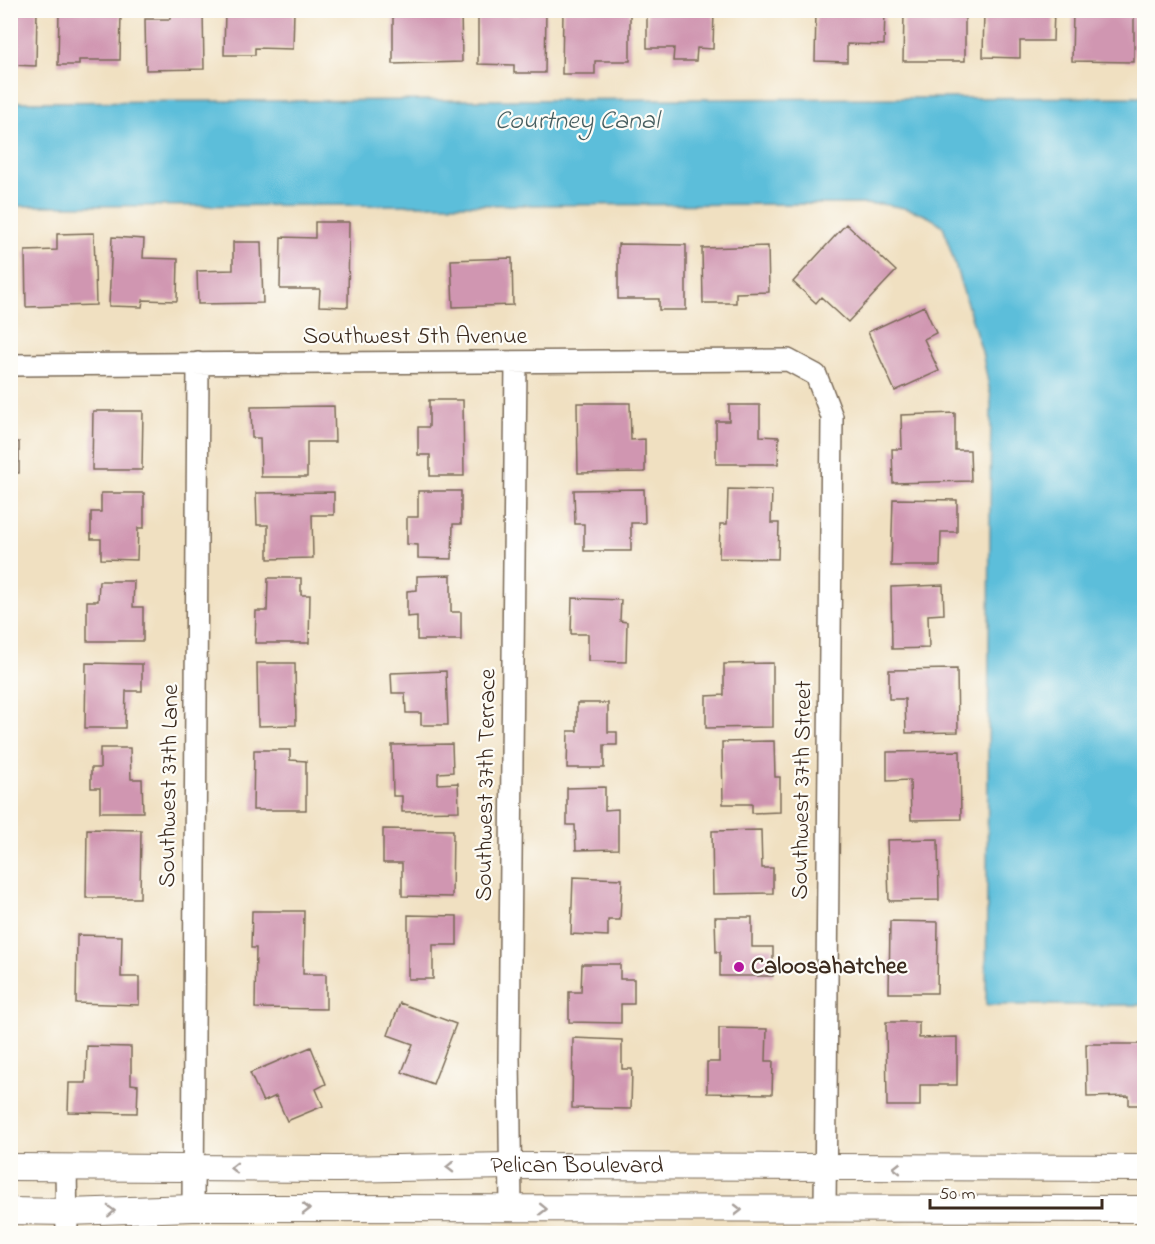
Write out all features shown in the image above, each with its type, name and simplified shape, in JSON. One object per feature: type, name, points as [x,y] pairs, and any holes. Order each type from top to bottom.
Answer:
[{"type":"street","name":"Southwest 5th Avenue","points":[[10,365],[788,360],[816,375]]},
{"type":"street","name":"Southwest 37th Terrace","points":[[511,1208],[516,362]]},
{"type":"street","name":"Southwest 37th Lane","points":[[193,1208],[198,363]]},
{"type":"street","name":"Southwest 37th Street","points":[[816,375],[832,417],[825,1209]]},
{"type":"street","name":"Pelican Boulevard","points":[[10,1167],[1144,1168]]},
{"type":"street","points":[[66,1167],[67,1223]]},
{"type":"street","name":"Pelican Boulevard","points":[[10,1211],[67,1223],[193,1208],[1144,1209]]},
{"type":"water","name":"Courtney Canal","points":[[1144,97],[1144,1005],[986,1005],[991,397],[982,352],[943,226],[913,210],[880,204],[11,206],[11,102]]},
{"type":"building","points":[[10,10],[37,10],[36,66],[10,65]]},
{"type":"building","points":[[59,10],[121,12],[120,60],[79,60],[79,65],[58,65]]},
{"type":"building","points":[[170,10],[203,10],[204,69],[146,70],[145,19],[170,19]]},
{"type":"building","points":[[225,10],[294,10],[293,49],[255,48],[255,55],[224,55]]},
{"type":"building","points":[[393,10],[461,10],[462,62],[393,64]]},
{"type":"building","points":[[519,10],[546,10],[545,73],[514,73],[514,65],[478,64],[478,14],[519,15]]},
{"type":"building","points":[[563,10],[630,10],[630,61],[595,61],[595,74],[562,74]]},
{"type":"building","points":[[647,10],[714,10],[713,49],[697,48],[696,61],[673,61],[674,48],[647,48]]},
{"type":"building","points":[[816,10],[885,10],[884,45],[847,44],[847,62],[815,61]]},
{"type":"building","points":[[932,10],[965,10],[965,61],[903,61],[904,12],[932,12]]},
{"type":"building","points":[[984,10],[1054,10],[1053,41],[1020,41],[1020,58],[983,57]]},
{"type":"building","points":[[1073,10],[1134,11],[1134,62],[1072,61]]},
{"type":"building","points":[[315,222],[349,222],[348,307],[319,306],[320,289],[280,289],[281,237],[315,238]]},
{"type":"building","points":[[846,224],[896,271],[848,322],[821,297],[816,303],[793,282]]},
{"type":"building","points":[[94,233],[96,305],[26,307],[25,251],[57,250],[57,234]]},
{"type":"building","points":[[112,237],[144,239],[143,258],[178,259],[177,301],[143,300],[142,307],[109,306]]},
{"type":"building","points":[[233,242],[261,242],[263,303],[198,304],[197,271],[233,270]]},
{"type":"building","points":[[618,244],[686,245],[686,310],[659,310],[659,299],[618,299]]},
{"type":"building","points":[[768,246],[769,292],[736,293],[736,303],[703,303],[702,248]]},
{"type":"building","points":[[512,258],[513,305],[453,307],[451,260]]},
{"type":"building","points":[[924,306],[936,333],[924,339],[939,371],[895,391],[868,332]]},
{"type":"building","points":[[429,400],[463,400],[464,476],[430,476],[430,455],[418,455],[418,427],[429,427]]},
{"type":"building","points":[[577,403],[630,403],[631,440],[645,439],[645,472],[578,473]]},
{"type":"building","points":[[729,405],[760,405],[760,436],[779,437],[778,464],[716,464],[716,421],[729,421]]},
{"type":"building","points":[[334,406],[335,442],[307,442],[307,477],[261,477],[260,438],[252,438],[251,407]]},
{"type":"building","points":[[93,411],[143,411],[142,470],[92,470]]},
{"type":"building","points":[[955,413],[955,450],[970,450],[971,481],[893,483],[892,449],[902,449],[901,415]]},
{"type":"building","points":[[10,442],[19,442],[19,473],[10,473]]},
{"type":"building","points":[[644,489],[645,523],[631,523],[631,551],[584,551],[584,524],[575,524],[574,490]]},
{"type":"building","points":[[728,489],[772,490],[771,523],[779,523],[778,559],[719,558],[720,524],[727,524]]},
{"type":"building","points":[[418,491],[461,491],[461,524],[453,524],[452,559],[418,558],[418,545],[407,544],[407,517],[418,517]]},
{"type":"building","points":[[334,492],[334,515],[312,515],[313,558],[268,559],[268,525],[257,525],[256,493]]},
{"type":"building","points":[[101,493],[144,493],[144,528],[138,528],[137,560],[101,559],[101,539],[91,539],[91,512],[101,512]]},
{"type":"building","points":[[893,499],[957,500],[957,532],[941,532],[940,566],[891,566]]},
{"type":"building","points":[[451,575],[451,612],[461,612],[461,640],[417,640],[417,616],[407,617],[407,591],[417,590],[417,576]]},
{"type":"building","points":[[268,578],[301,578],[301,595],[310,595],[309,643],[255,643],[256,611],[267,611]]},
{"type":"building","points":[[99,581],[134,581],[133,607],[143,607],[143,641],[87,641],[87,601],[98,601]]},
{"type":"building","points":[[943,585],[944,614],[928,615],[929,648],[892,649],[891,587]]},
{"type":"building","points":[[572,598],[621,600],[620,621],[627,622],[626,662],[588,661],[588,634],[571,634]]},
{"type":"building","points":[[10,615],[14,615],[15,645],[10,645]]},
{"type":"building","points":[[86,663],[142,664],[142,691],[126,691],[125,728],[85,728]]},
{"type":"building","points":[[257,663],[295,663],[296,725],[258,726]]},
{"type":"building","points":[[773,663],[773,727],[706,728],[706,696],[724,695],[724,664]]},
{"type":"building","points":[[957,669],[958,732],[906,733],[905,699],[889,699],[889,670]]},
{"type":"building","points":[[446,671],[448,725],[421,725],[421,713],[406,713],[405,693],[392,693],[391,673]]},
{"type":"building","points":[[577,703],[608,703],[608,732],[617,732],[617,745],[604,745],[604,768],[567,768],[568,731],[577,731]]},
{"type":"building","points":[[774,741],[775,777],[780,777],[780,812],[752,813],[752,804],[723,804],[722,742]]},
{"type":"building","points":[[452,744],[453,772],[438,773],[438,784],[458,783],[459,811],[402,812],[402,796],[393,796],[392,745]]},
{"type":"building","points":[[100,748],[130,748],[131,779],[142,779],[143,812],[100,812],[100,788],[91,788],[91,768],[100,768]]},
{"type":"building","points":[[254,750],[290,750],[290,760],[306,761],[306,810],[253,810]]},
{"type":"building","points":[[960,751],[961,819],[911,820],[910,780],[887,781],[887,752]]},
{"type":"building","points":[[605,787],[605,810],[618,809],[618,849],[576,850],[575,825],[567,825],[567,788]]},
{"type":"building","points":[[87,829],[141,830],[140,898],[86,898]]},
{"type":"building","points":[[383,829],[453,830],[452,897],[402,896],[402,863],[383,863]]},
{"type":"building","points":[[761,830],[762,868],[773,868],[773,893],[713,894],[712,831]]},
{"type":"building","points":[[938,839],[939,900],[889,901],[887,840]]},
{"type":"building","points":[[573,877],[622,879],[620,920],[608,920],[608,936],[571,934]]},
{"type":"building","points":[[252,911],[304,911],[303,974],[326,974],[326,1009],[255,1008],[256,948],[251,948]]},
{"type":"building","points":[[408,915],[457,916],[457,945],[433,945],[433,979],[408,979]]},
{"type":"building","points":[[715,917],[752,917],[752,947],[773,947],[773,976],[720,976],[720,952],[716,952]]},
{"type":"building","points":[[890,921],[938,922],[937,993],[889,993]]},
{"type":"building","points":[[77,935],[122,936],[121,977],[139,977],[139,1005],[76,1003]]},
{"type":"building","points":[[582,964],[620,964],[620,979],[634,979],[634,1004],[621,1004],[621,1023],[569,1022],[569,992],[581,992]]},
{"type":"building","points":[[400,1003],[456,1024],[433,1084],[402,1072],[413,1044],[388,1035]]},
{"type":"building","points":[[886,1022],[919,1022],[919,1038],[957,1037],[957,1085],[920,1085],[920,1106],[887,1106]]},
{"type":"building","points":[[719,1028],[767,1029],[766,1061],[773,1061],[772,1094],[707,1093],[707,1062],[719,1062]]},
{"type":"building","points":[[573,1038],[622,1040],[622,1069],[632,1069],[631,1109],[572,1108]]},
{"type":"building","points":[[1086,1044],[1144,1044],[1144,1105],[1129,1105],[1129,1096],[1087,1097]]},
{"type":"building","points":[[87,1046],[131,1047],[131,1084],[138,1085],[137,1113],[68,1112],[69,1083],[86,1083]]},
{"type":"building","points":[[311,1047],[326,1084],[316,1089],[323,1106],[287,1121],[276,1096],[263,1102],[250,1073]]},
{"type":"place","name":"Caloosahatchee","points":[[739,967]]}]
